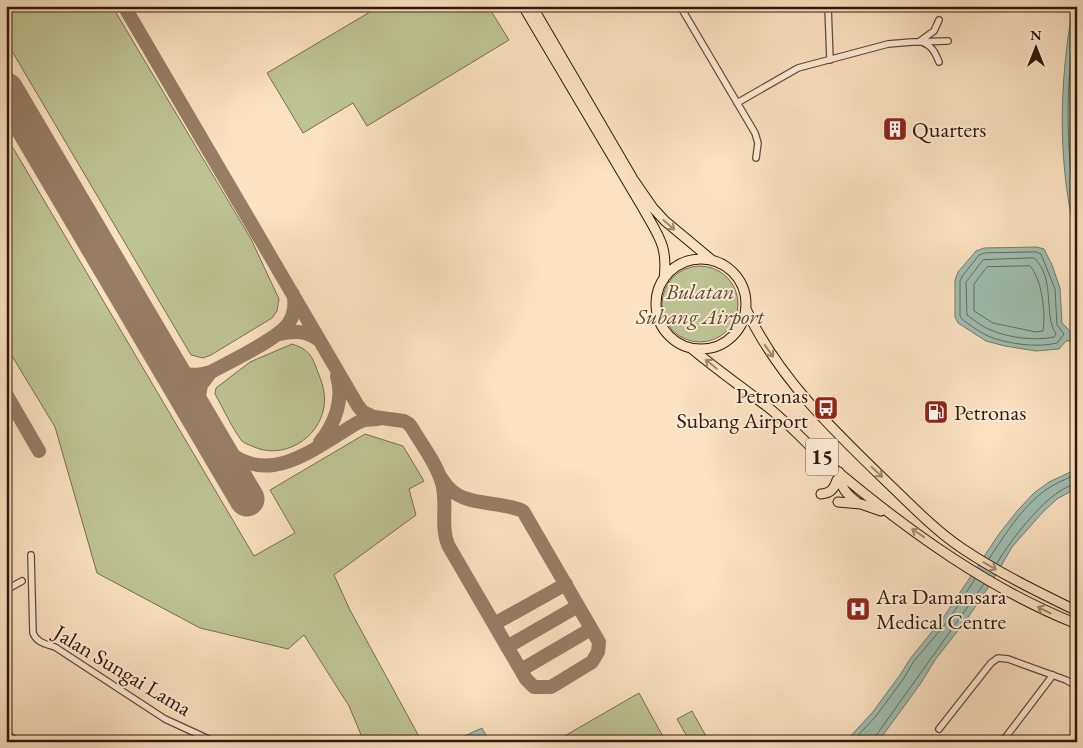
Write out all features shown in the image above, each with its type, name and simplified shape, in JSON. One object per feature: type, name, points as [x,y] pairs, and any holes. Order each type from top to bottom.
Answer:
[{"type":"main road","name":"15","points":[[523,6],[662,243],[666,262],[664,279],[658,290],[656,302],[659,320],[669,336],[679,344],[691,348],[769,408],[837,474],[888,513],[958,561],[1012,594],[1077,624]]},
{"type":"main road","name":"15","points":[[532,6],[633,179],[653,208],[665,221],[713,261],[727,269],[740,282],[744,292],[746,308],[764,342],[784,372],[804,396],[862,458],[938,530],[963,549],[1018,582],[1077,611]]},
{"type":"main road","points":[[664,279],[674,269],[686,262],[713,261]]},
{"type":"main road","points":[[691,348],[704,349],[716,347],[728,341],[737,332],[743,321],[746,308]]},
{"type":"main road","points":[[821,494],[834,489],[837,474]]},
{"type":"main road","points":[[837,474],[838,499],[888,513]]},
{"type":"main road","points":[[837,474],[844,492],[861,504]]},
{"type":"street","points":[[680,6],[757,138],[758,149],[756,158]]},
{"type":"street","points":[[828,6],[830,60]]},
{"type":"street","points":[[920,41],[934,31],[939,20]]},
{"type":"street","points":[[920,41],[934,51],[939,62]]},
{"type":"street","points":[[737,103],[792,71],[888,44],[948,41]]},
{"type":"street","name":"Jalan Sungai Lama","points":[[31,555],[33,633],[35,638],[55,647],[165,719],[215,742]]},
{"type":"street","points":[[6,590],[22,581]]},
{"type":"street","points":[[939,729],[991,663],[998,658],[1008,659],[1054,675],[1077,686]]},
{"type":"street","points":[[1002,742],[1054,675]]},
{"type":"street","points":[[6,733],[18,742]]},
{"type":"street","points":[[1073,742],[1077,737]]},
{"type":"green space","points":[[6,6],[112,6],[251,239],[279,299],[277,311],[272,318],[211,355],[203,358],[191,355],[6,41]]},
{"type":"green space","points":[[380,6],[488,6],[509,40],[367,126],[353,103],[303,133],[267,73]]},
{"type":"green space","points":[[6,136],[254,556],[295,533],[270,490],[365,434],[403,446],[424,481],[409,489],[416,515],[334,575],[350,610],[422,742],[364,742],[349,706],[304,635],[288,649],[200,628],[97,573],[55,427],[6,346]]},
{"type":"green space","name":"Bulatan Subang Airport","points":[[708,266],[721,272],[732,283],[738,296],[736,319],[721,336],[708,342],[692,342],[679,336],[664,319],[662,296],[668,283],[685,268]]},
{"type":"green space","points":[[292,344],[306,350],[313,360],[323,388],[324,407],[321,418],[315,429],[307,437],[287,449],[264,450],[248,445],[242,441],[232,425],[215,394],[216,388],[250,362]]},
{"type":"green space","points":[[639,693],[666,742],[563,742],[561,738]]},
{"type":"green space","points":[[692,711],[707,738],[700,742],[690,742],[677,719]]},
{"type":"water","points":[[1073,6],[1077,6],[1077,241],[1066,183],[1062,124],[1065,65]]},
{"type":"water","points":[[1037,247],[1044,249],[1060,288],[1062,323],[1070,331],[1077,332],[1077,341],[1066,341],[1059,349],[1036,351],[986,341],[958,323],[955,317],[955,280],[958,272],[976,251],[984,248]]},
{"type":"water","points":[[1077,469],[1077,488],[1057,499],[1012,547],[967,619],[935,660],[921,683],[878,742],[845,742],[872,713],[910,659],[943,618],[999,534],[1018,510],[1034,493],[1049,482]]},
{"type":"water","points":[[482,728],[490,742],[460,742],[460,738]]},
{"type":"taxiway","points":[[124,6],[358,406],[363,412],[374,417],[404,421],[409,424],[429,455],[437,469],[444,491],[445,530],[448,545],[526,679],[534,687],[551,687],[592,662],[598,652],[599,642],[523,511],[466,499],[451,490],[439,475]]},
{"type":"taxiway","points":[[6,105],[20,114]]},
{"type":"taxiway","points":[[165,360],[186,374],[197,375],[211,372],[264,343],[283,330],[293,314],[293,294]]},
{"type":"taxiway","points":[[279,334],[301,332],[320,341]]},
{"type":"taxiway","points":[[196,413],[201,385],[211,372]]},
{"type":"taxiway","points":[[320,442],[330,427],[337,411],[339,402],[337,376]]},
{"type":"taxiway","points":[[6,394],[39,451]]},
{"type":"taxiway","points":[[208,434],[228,452],[246,462],[264,466],[300,457],[357,423],[364,420],[378,419]]},
{"type":"taxiway","points":[[494,624],[566,584]]},
{"type":"taxiway","points":[[507,647],[578,606]]},
{"type":"taxiway","points":[[521,670],[591,629]]},
{"type":"runway","points":[[6,90],[247,499]]},
{"type":"place","name":"Quarters","points":[[895,129]]},
{"type":"place","name":"Petronas Subang Airport","points":[[826,408]]},
{"type":"place","name":"Petronas","points":[[936,412]]},
{"type":"place","name":"Ara Damansara Medical Centre","points":[[858,609]]}]
